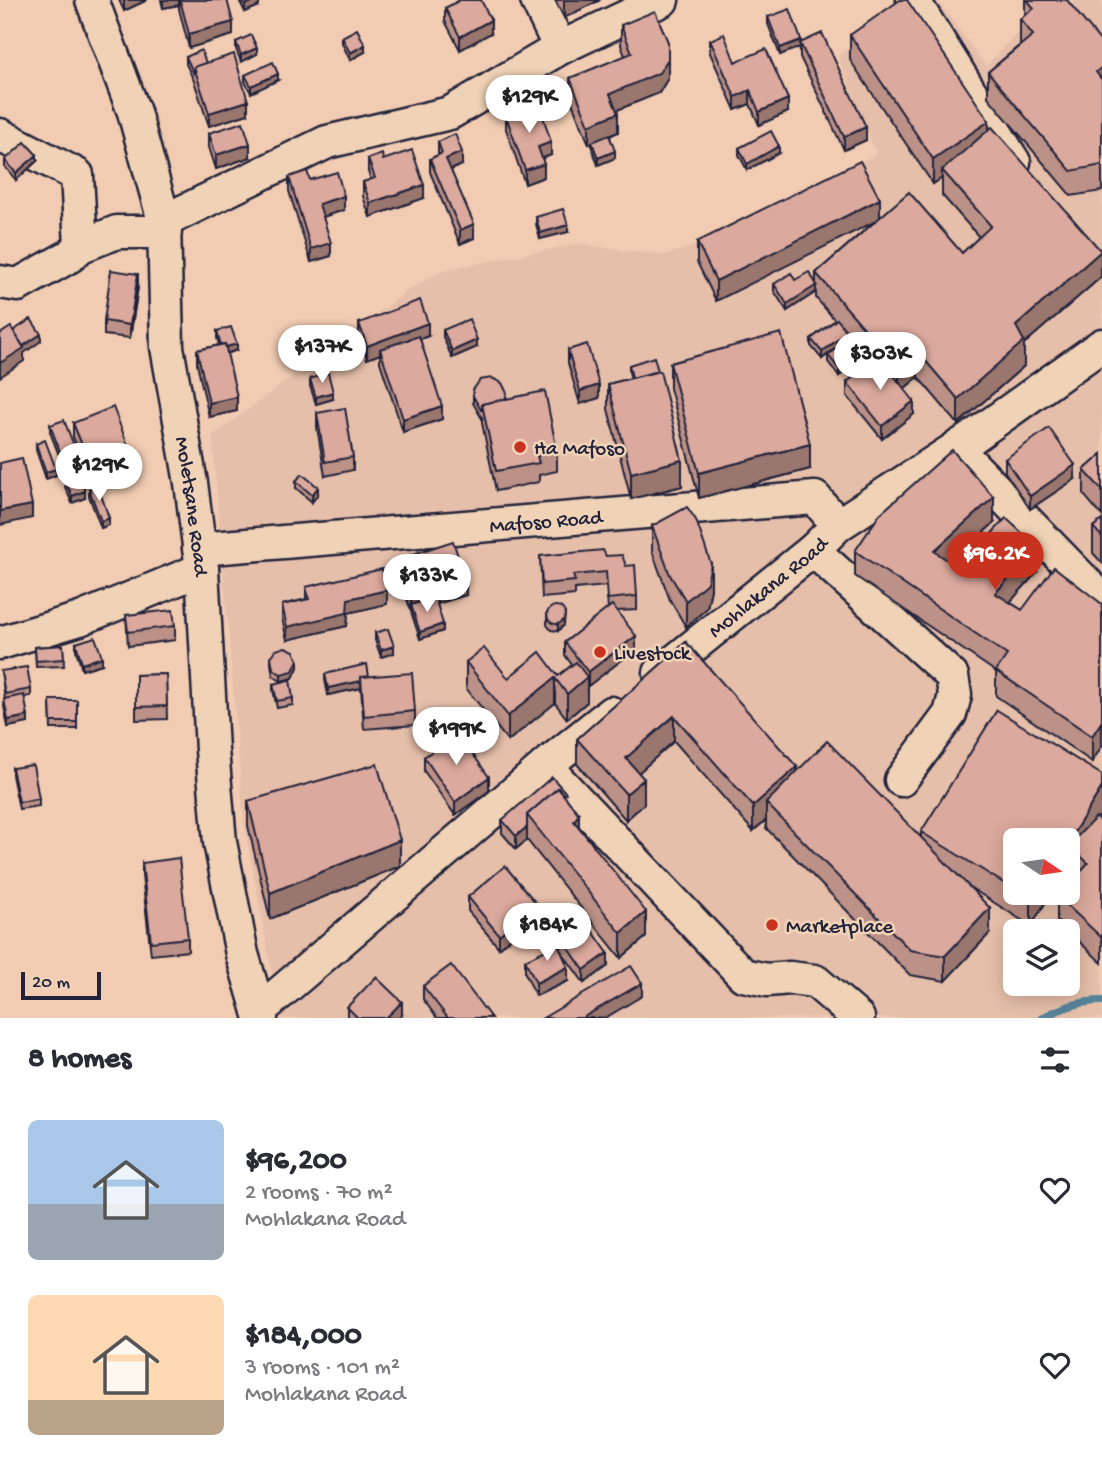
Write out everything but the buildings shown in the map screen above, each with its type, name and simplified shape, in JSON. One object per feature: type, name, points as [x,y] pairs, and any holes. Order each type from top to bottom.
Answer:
[{"type":"street","name":"Moletsane Road","points":[[92,0],[134,112],[164,226],[167,347],[191,482],[201,559],[220,842],[242,954],[260,1015]]},
{"type":"street","points":[[537,0],[560,48]]},
{"type":"street","points":[[0,282],[18,285],[70,256],[81,246],[117,232],[164,226],[327,142],[450,113],[560,48],[662,0]]},
{"type":"street","points":[[913,0],[1027,181]]},
{"type":"street","points":[[0,135],[77,175],[81,246]]},
{"type":"street","name":"Mohlakana Road","points":[[260,1015],[545,766],[813,550],[838,526],[1102,345]]},
{"type":"street","points":[[956,447],[1102,599]]},
{"type":"street","name":"Mafoso Road","points":[[201,559],[815,498],[838,526]]},
{"type":"street","points":[[813,550],[952,676],[955,695],[950,714],[901,780]]},
{"type":"street","points":[[0,643],[80,619],[201,559]]},
{"type":"street","points":[[545,766],[743,975],[767,980],[790,978],[815,981],[858,1018]]},
{"type":"shaded area","points":[[911,0],[937,0],[986,66],[1025,24],[1059,16],[1076,0],[1102,0],[1102,1018],[280,1018],[244,821],[212,436],[410,289],[443,270],[577,244],[664,255],[692,247],[876,154],[838,56]]},
{"type":"waterway","points":[[1042,1018],[1071,1005],[1102,1001]]},
{"type":"place","name":"Ha Mafoso","points":[[520,447]]},
{"type":"place","name":"Livestock","points":[[600,652]]},
{"type":"place","name":"Marketplace","points":[[772,925]]}]
